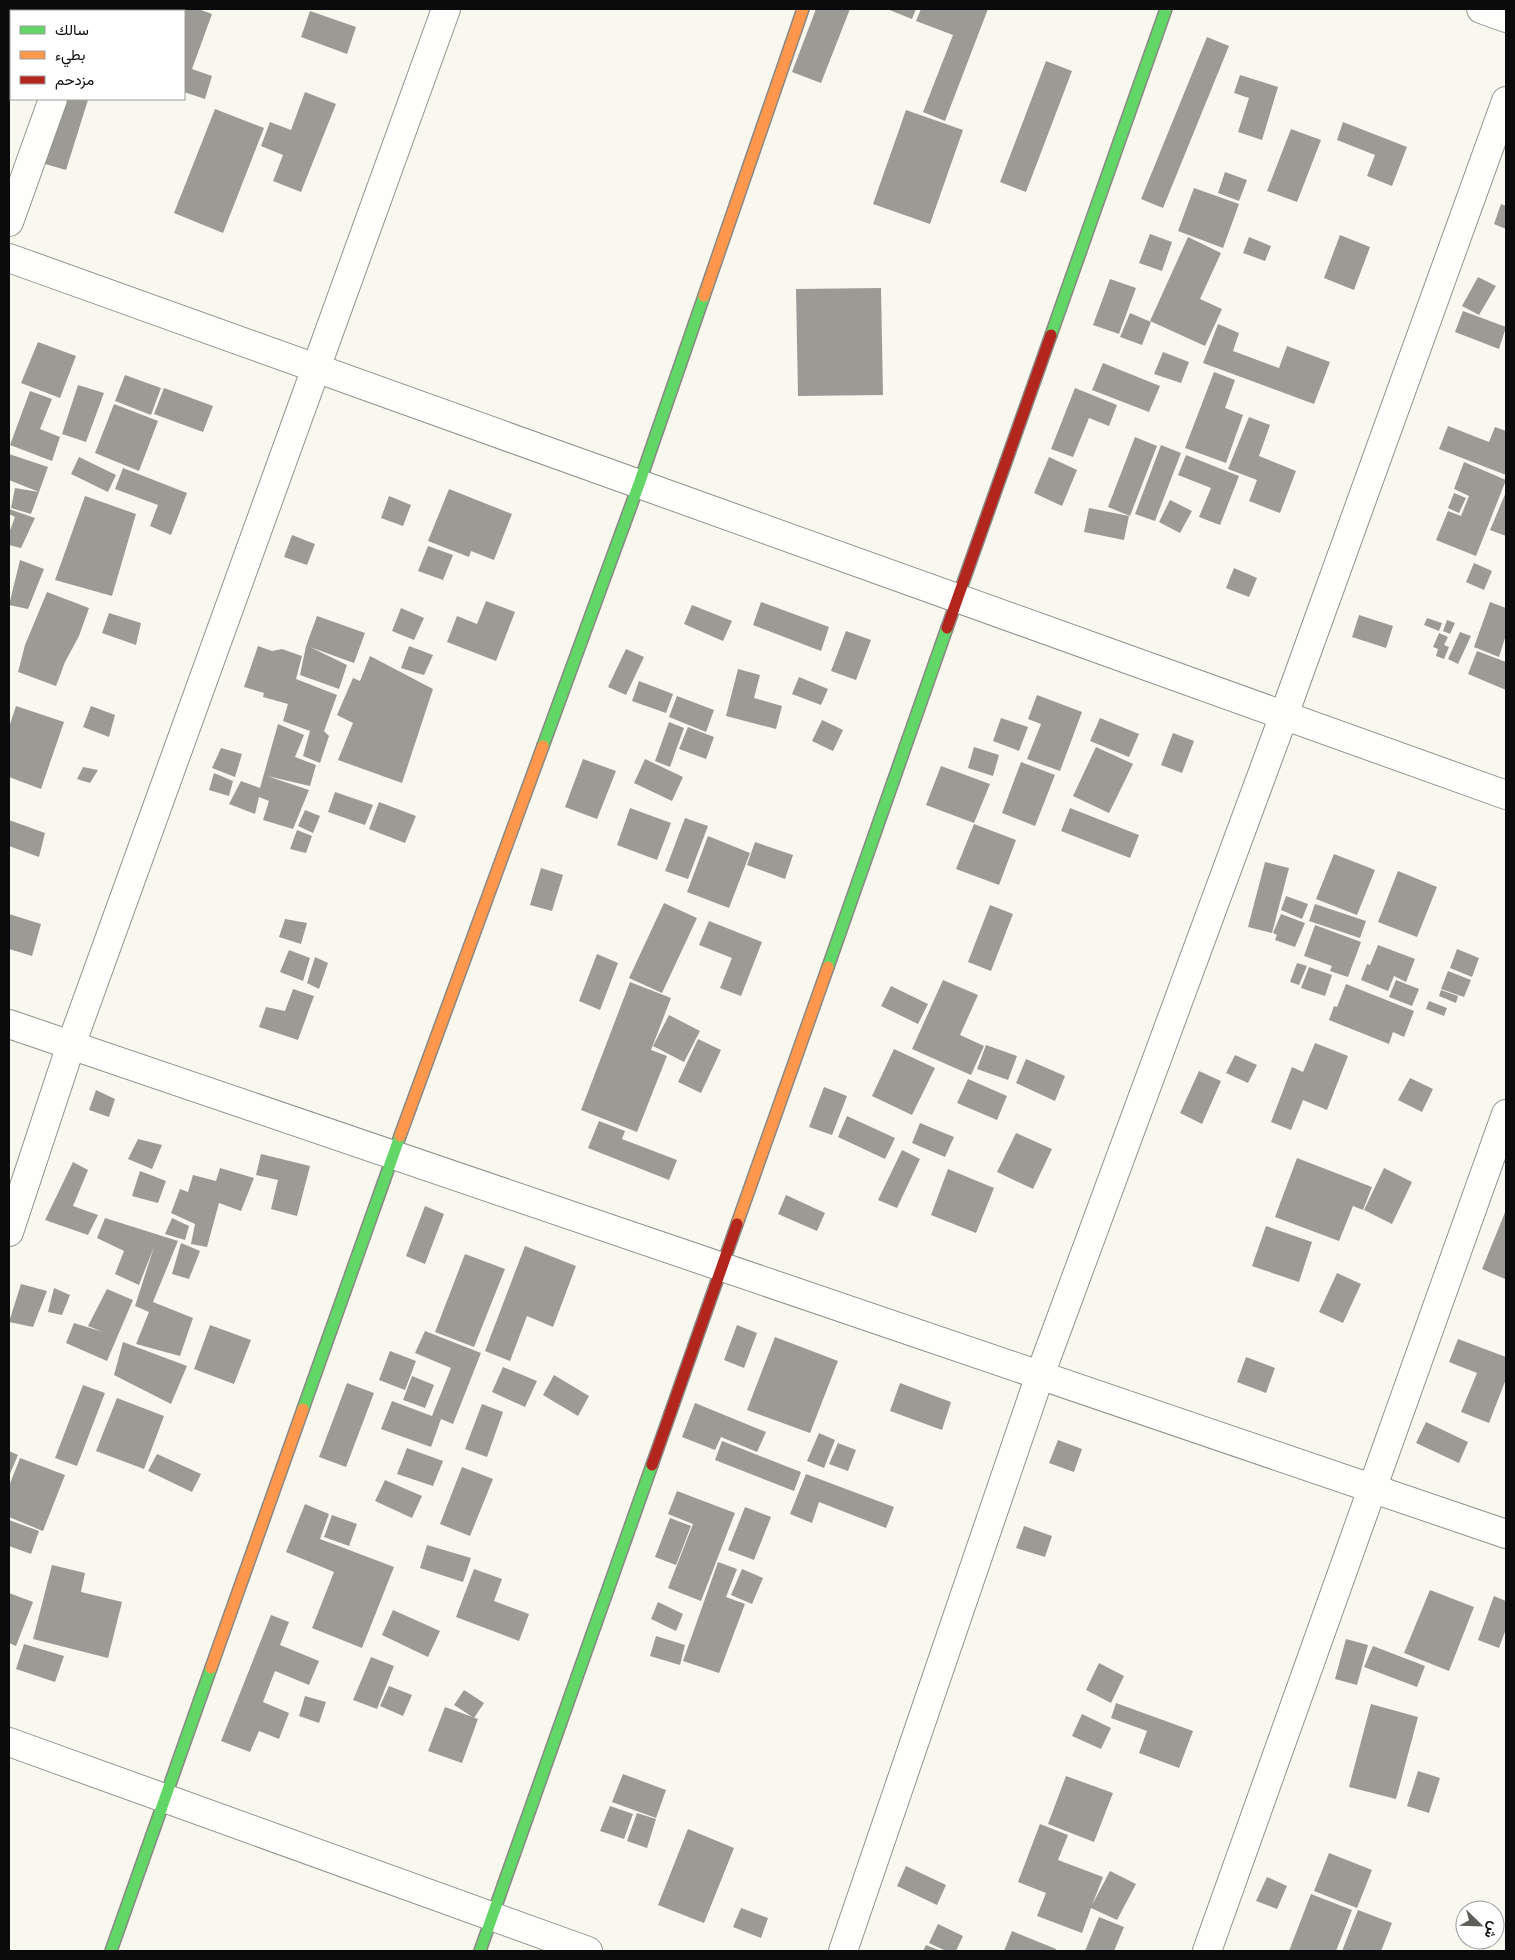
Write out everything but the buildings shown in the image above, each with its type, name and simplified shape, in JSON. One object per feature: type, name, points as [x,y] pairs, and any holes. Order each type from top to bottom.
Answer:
[{"type":"street","points":[[9,1232],[71,1046],[446,9]]},
{"type":"street","points":[[111,1951],[393,1155],[639,484],[803,9]]},
{"type":"street","points":[[480,1951],[1166,9]]},
{"type":"street","points":[[1481,9],[1506,18]]},
{"type":"street","points":[[9,222],[53,100]]},
{"type":"street","points":[[842,1951],[1040,1376],[1284,716],[1506,101]]},
{"type":"street","points":[[9,258],[1506,795]]},
{"type":"street","points":[[9,1024],[1506,1534]]},
{"type":"street","points":[[1207,1951],[1506,1114]]},
{"type":"street","points":[[9,1742],[493,1915],[588,1951]]},
{"type":"traffic: fast","points":[[1051,335],[1166,9]]},
{"type":"traffic: fast","points":[[543,746],[639,484],[704,296]]},
{"type":"traffic: fast","points":[[828,967],[947,628]]},
{"type":"traffic: fast","points":[[303,1409],[400,1136]]},
{"type":"traffic: fast","points":[[480,1951],[652,1465]]},
{"type":"traffic: fast","points":[[111,1951],[211,1668]]},
{"type":"traffic: slow","points":[[704,296],[803,9]]},
{"type":"traffic: slow","points":[[400,1136],[543,746]]},
{"type":"traffic: slow","points":[[737,1224],[828,967]]},
{"type":"traffic: slow","points":[[211,1668],[303,1409]]},
{"type":"traffic: jam","points":[[947,628],[1051,335]]},
{"type":"traffic: jam","points":[[652,1465],[737,1224]]}]
